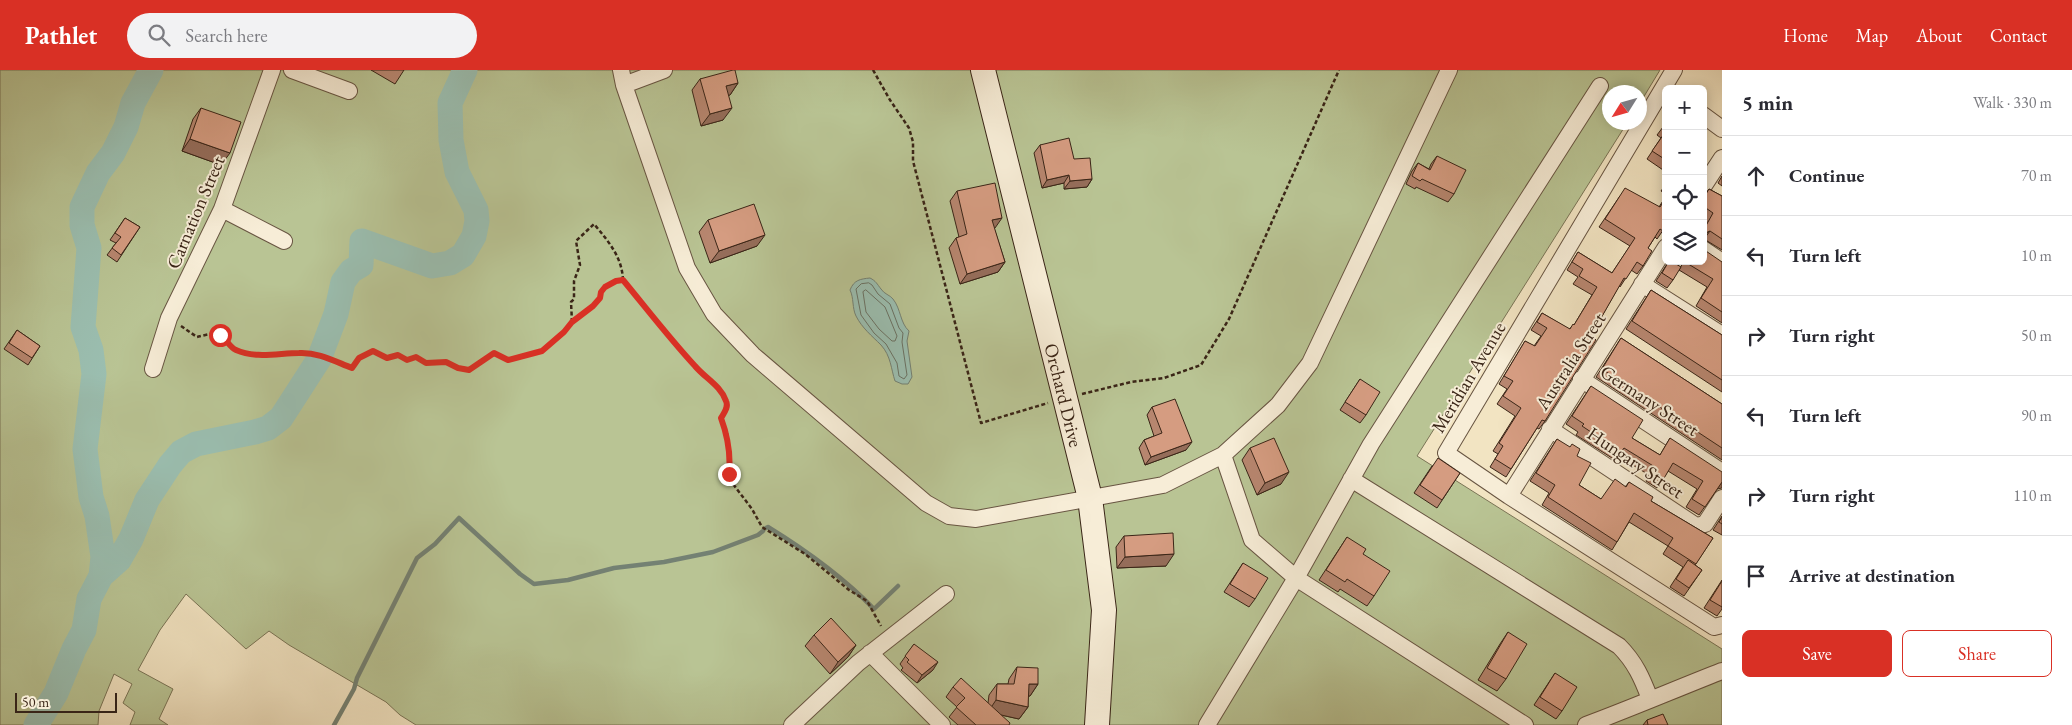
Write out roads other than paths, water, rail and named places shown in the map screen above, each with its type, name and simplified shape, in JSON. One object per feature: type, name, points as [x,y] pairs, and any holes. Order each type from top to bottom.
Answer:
[{"type":"street","name":"Carnation Street","points":[[152,369],[169,318],[222,209],[272,70]]},
{"type":"street","points":[[292,70],[349,91]]},
{"type":"street","points":[[664,70],[622,77],[687,268],[714,314],[753,355],[926,502],[949,516],[976,519],[1163,485],[1223,455],[1278,405],[1310,363],[1449,70]]},
{"type":"street","name":"Orchard Drive","points":[[983,70],[1090,498],[1104,610],[1097,725]]},
{"type":"street","name":"Meridian Avenue","points":[[1668,85],[1674,70]]},
{"type":"street","points":[[1206,725],[1296,578],[1371,444],[1600,86]]},
{"type":"street","name":"Meridian Avenue","points":[[1662,95],[1446,453],[1509,496],[1714,627],[1720,626]]},
{"type":"street","points":[[1707,118],[1722,129]]},
{"type":"street","points":[[1708,189],[1722,158]]},
{"type":"street","points":[[222,209],[284,241]]},
{"type":"street","points":[[1707,252],[1722,262]]},
{"type":"street","name":"Australia Street","points":[[1509,496],[1662,253]]},
{"type":"street","points":[[1642,284],[1722,334]]},
{"type":"street","points":[[1613,332],[1628,342]]},
{"type":"street","name":"Germany Street","points":[[1581,379],[1722,472]]},
{"type":"street","name":"Hungary Street","points":[[1550,429],[1696,526],[1705,524],[1722,498]]},
{"type":"street","points":[[1223,455],[1252,540],[1296,578],[1525,725]]},
{"type":"street","points":[[1351,479],[1619,646],[1632,659],[1642,676],[1650,699]]},
{"type":"street","points":[[792,725],[870,653],[946,594]]},
{"type":"street","points":[[870,653],[942,725]]},
{"type":"street","points":[[1586,725],[1722,671]]},
{"type":"water","points":[[870,278],[893,299],[909,331],[907,341],[912,377],[908,384],[895,381],[889,358],[884,349],[864,328],[855,313],[850,290],[853,284],[858,281]]},
{"type":"waterway","points":[[101,576],[103,557],[97,516],[91,497],[85,449],[94,374],[91,350],[83,327],[89,248],[82,225],[82,207],[98,173],[113,153],[126,127],[133,103],[151,70]]},
{"type":"waterway","points":[[36,725],[56,693],[84,630],[89,599],[101,576],[119,560],[131,539],[147,500],[170,465],[181,452],[196,444],[255,432],[268,428],[281,418],[319,359],[336,314],[343,282],[351,271],[361,265],[362,241],[432,266],[450,263],[463,255],[474,236],[477,221],[476,210],[457,172],[451,140],[450,103],[465,70]]},
{"type":"waterway","points":[[334,725],[354,689],[357,678],[417,558],[435,544],[459,518],[520,574],[534,584],[568,580],[614,568],[664,562],[713,552],[758,535],[763,531]]},
{"type":"waterway","points":[[766,528],[768,527],[824,565],[874,609],[898,586]]}]
